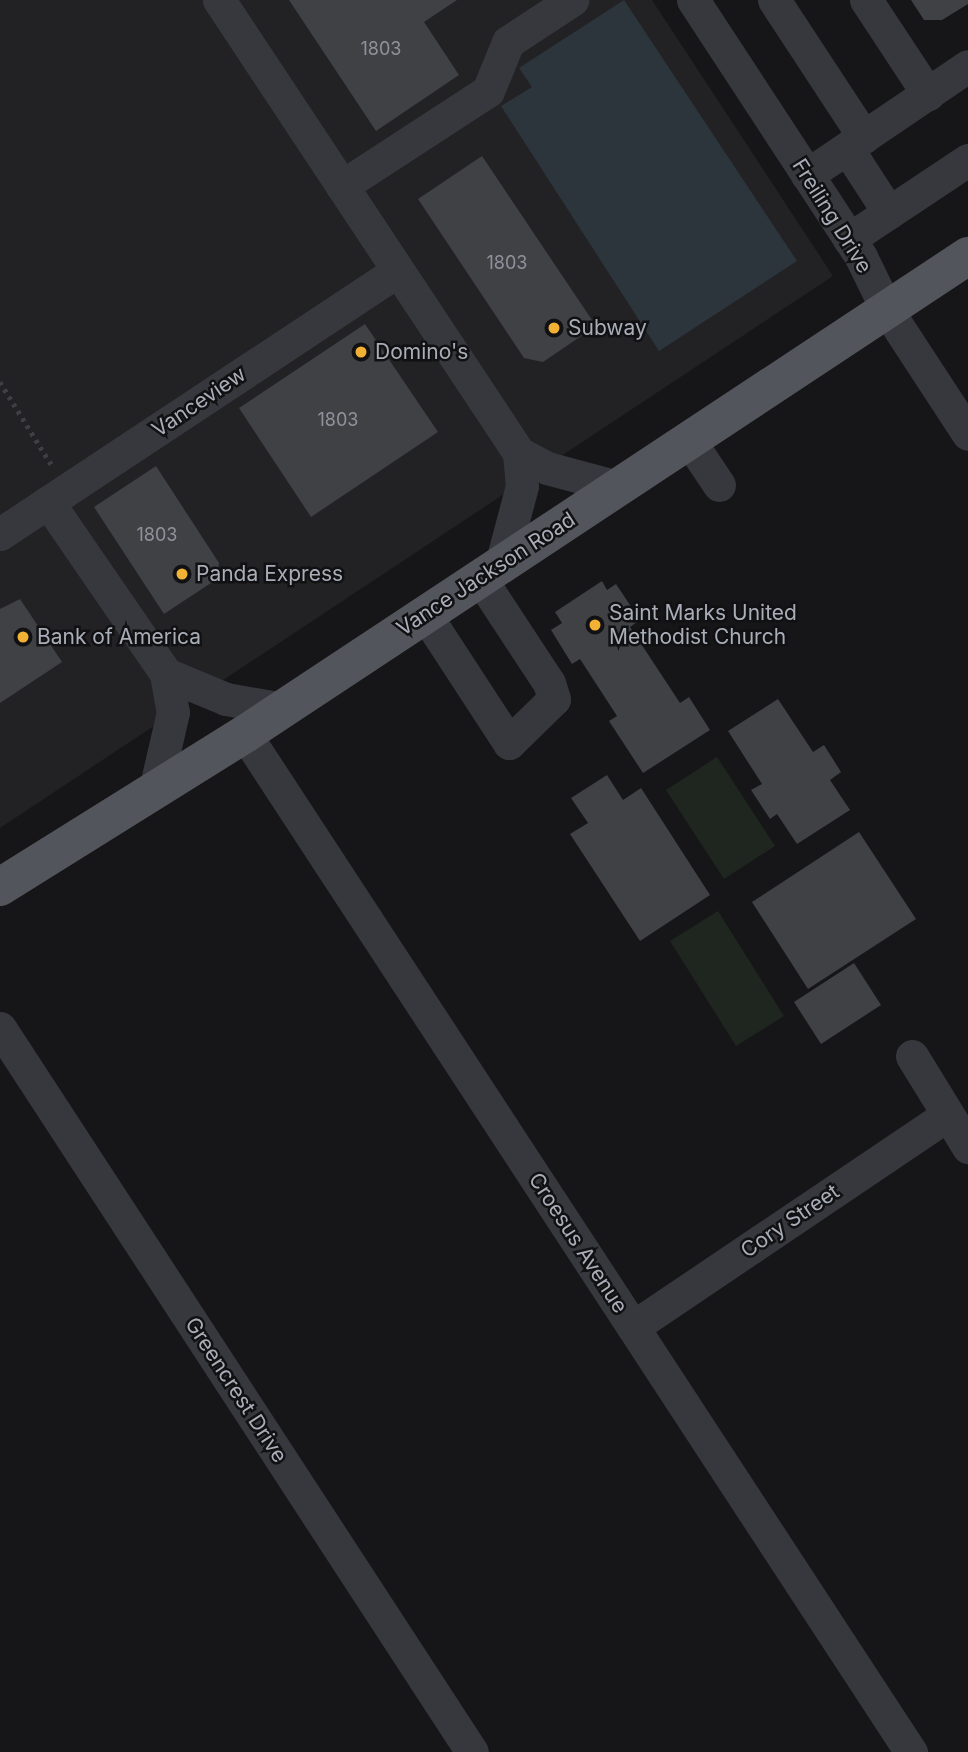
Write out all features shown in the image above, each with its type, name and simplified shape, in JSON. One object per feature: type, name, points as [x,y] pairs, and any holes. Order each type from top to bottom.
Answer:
[{"type":"main road","name":"Vance Jackson Road","points":[[0,887],[245,734],[968,256]]},
{"type":"street","points":[[219,0],[519,453],[547,468],[618,487]]},
{"type":"street","points":[[342,186],[488,91],[508,42],[572,0]]},
{"type":"street","name":"Freiling Drive","points":[[693,0],[849,239],[887,310],[968,434]]},
{"type":"street","points":[[774,0],[855,142],[888,213]]},
{"type":"street","points":[[866,0],[928,94]]},
{"type":"street","points":[[807,175],[968,66]]},
{"type":"street","points":[[849,239],[968,160]]},
{"type":"street","name":"Vanceview","points":[[0,534],[51,487],[397,271]]},
{"type":"street","points":[[689,440],[719,485]]},
{"type":"street","points":[[425,614],[509,743],[554,699],[549,682],[491,571],[522,486],[519,453]]},
{"type":"street","points":[[51,487],[166,674],[173,712],[155,790]]},
{"type":"street","points":[[166,674],[226,699],[283,709]]},
{"type":"street","name":"Croesus Avenue","points":[[245,734],[911,1752]]},
{"type":"street","name":"Greencrest Drive","points":[[0,1028],[472,1752]]},
{"type":"street","points":[[912,1056],[968,1147]]},
{"type":"street","name":"Cory Street","points":[[633,1327],[947,1115]]},
{"type":"path","points":[[0,382],[51,487]]},
{"type":"shaded area","points":[[0,0],[652,0],[833,276],[0,828]]},
{"type":"shaded area","points":[[624,0],[797,261],[659,351],[501,106],[532,87],[519,68]]},
{"type":"shaded area","points":[[717,757],[775,846],[724,879],[666,790]]},
{"type":"shaded area","points":[[718,911],[784,1016],[736,1046],[670,941]]},
{"type":"building","points":[[289,0],[457,0],[424,22],[459,75],[376,131]]},
{"type":"building","points":[[911,0],[968,0],[968,4],[942,20],[924,20]]},
{"type":"building","points":[[482,156],[596,326],[543,362],[524,358],[418,199]]},
{"type":"building","points":[[365,324],[438,432],[311,517],[239,408]]},
{"type":"building","points":[[156,466],[219,563],[217,579],[164,614],[94,507]]},
{"type":"building","points":[[602,581],[607,590],[616,584],[640,620],[630,627],[680,703],[689,697],[710,730],[643,773],[609,721],[617,716],[580,659],[572,664],[551,630],[562,623],[555,612]]},
{"type":"building","name":"Bank of America","points":[[20,599],[62,662],[0,703],[0,609]]},
{"type":"building","points":[[778,699],[813,752],[824,745],[841,772],[830,780],[850,810],[797,844],[777,814],[770,819],[751,790],[762,784],[728,731]]},
{"type":"building","points":[[607,775],[623,800],[641,788],[710,895],[640,941],[570,834],[588,823],[571,798]]},
{"type":"building","points":[[859,832],[916,919],[808,989],[752,902]]},
{"type":"building","points":[[854,963],[881,1005],[821,1044],[794,1002]]},
{"type":"place","name":"Subway","points":[[554,328]]},
{"type":"place","name":"Domino's","points":[[361,352]]},
{"type":"place","name":"Panda Express","points":[[182,574]]},
{"type":"place","name":"Saint Marks United Methodist Church","points":[[595,625]]},
{"type":"place","name":"Bank of America","points":[[23,637]]}]
